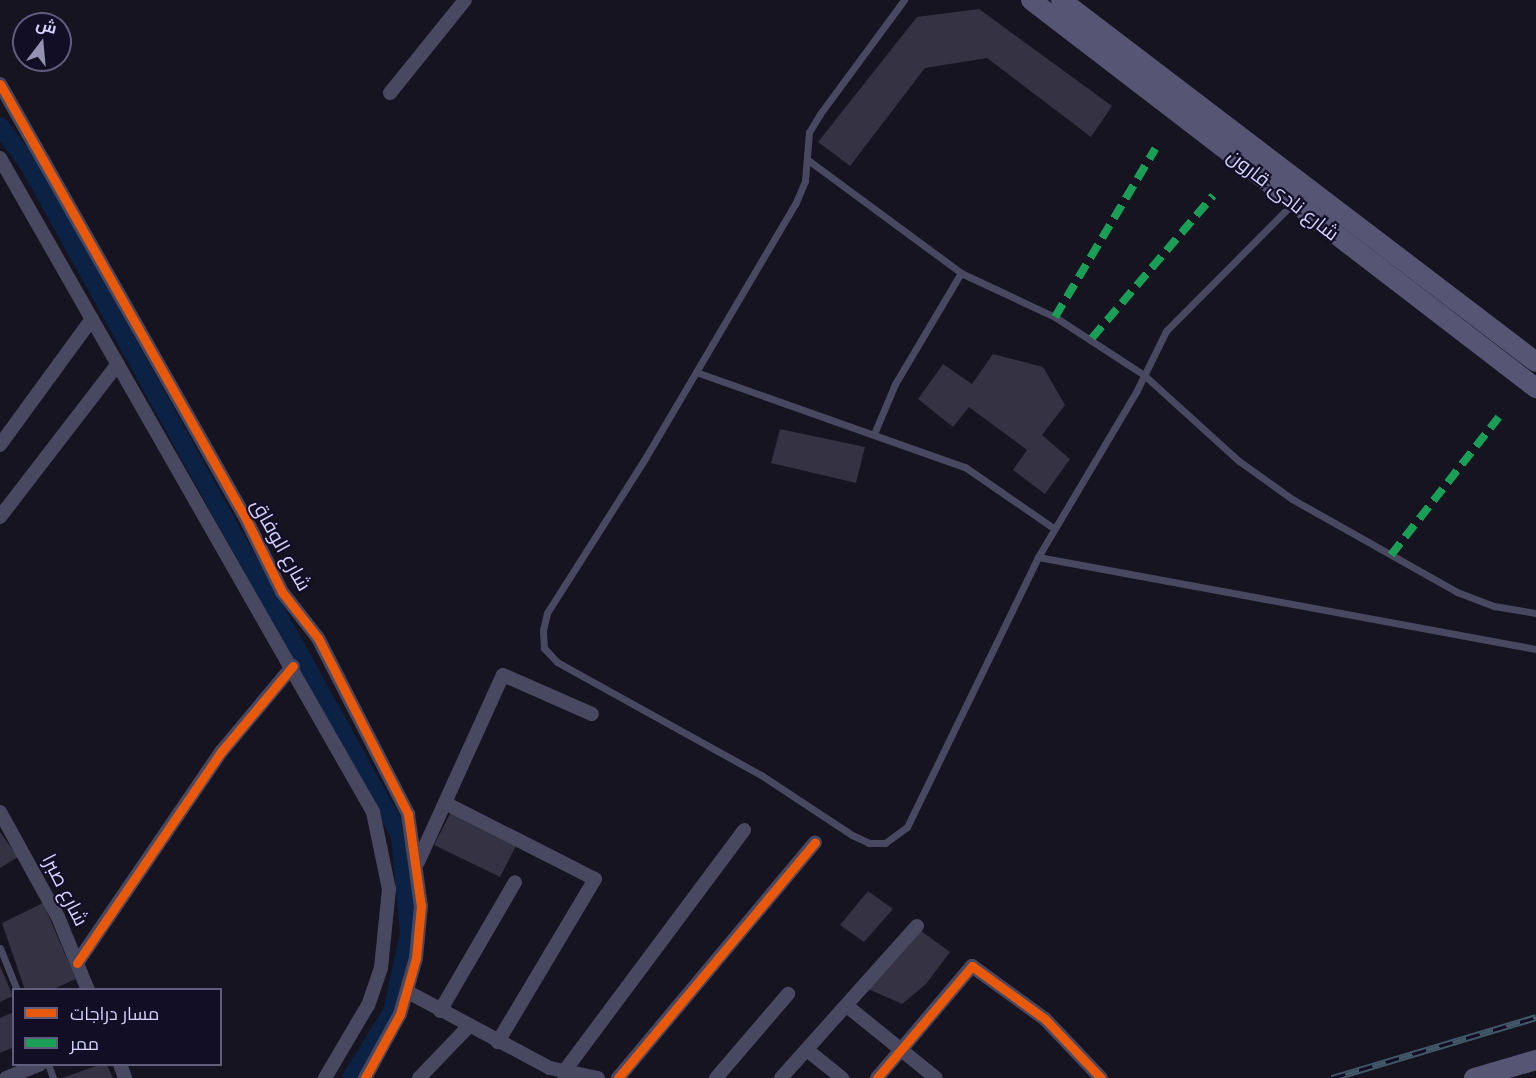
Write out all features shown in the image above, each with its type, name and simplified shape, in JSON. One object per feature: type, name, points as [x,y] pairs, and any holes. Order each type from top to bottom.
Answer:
[{"type":"main road","name":"شارع نادى قارون","points":[[1031,0],[1536,388]]},
{"type":"main road","name":"شارع نادى قارون","points":[[1061,0],[1531,358]]},
{"type":"main road","points":[[1513,370],[1531,358]]},
{"type":"main road","points":[[1473,1078],[1536,1060]]},
{"type":"street","points":[[390,93],[465,0]]},
{"type":"street","name":"شارع الوفاق","points":[[0,84],[244,515],[282,592],[323,648],[408,814],[417,864],[420,934],[408,992],[365,1078]]},
{"type":"street","points":[[0,158],[293,666],[373,812],[389,889],[381,968],[368,1005],[325,1078]]},
{"type":"street","points":[[0,445],[92,320]]},
{"type":"street","points":[[0,517],[118,364]]},
{"type":"street","points":[[77,963],[221,752],[293,666]]},
{"type":"street","points":[[417,864],[503,675],[592,714]]},
{"type":"street","points":[[445,803],[595,879],[498,1042]]},
{"type":"street","name":"شارع صبرا","points":[[0,812],[58,917],[87,988]]},
{"type":"street","points":[[552,1073],[744,830]]},
{"type":"street","points":[[618,1078],[815,842]]},
{"type":"street","points":[[440,1011],[515,882]]},
{"type":"street","points":[[781,1078],[917,926]]},
{"type":"street","points":[[876,1078],[972,966],[1045,1019],[1101,1078]]},
{"type":"street","points":[[408,992],[552,1073],[598,1078]]},
{"type":"street","points":[[716,1078],[788,994]]},
{"type":"street","points":[[847,1006],[936,1078]]},
{"type":"street","points":[[419,1078],[469,1026]]},
{"type":"street","points":[[807,1050],[842,1078]]},
{"type":"street","points":[[6,1078],[37,1066]]},
{"type":"lane","points":[[903,0],[809,132],[808,160],[795,204],[696,372],[547,613],[544,648],[557,662],[761,776],[852,835],[869,843],[885,843],[907,827],[1038,557],[1144,375],[1166,332],[1293,203]]},
{"type":"lane","points":[[808,160],[961,273],[1055,317],[1144,375],[1239,460],[1292,499],[1456,592],[1494,606],[1536,613]]},
{"type":"lane","points":[[874,434],[895,384],[961,273]]},
{"type":"lane","points":[[696,372],[965,467],[1055,529]]},
{"type":"lane","points":[[1038,557],[1536,649]]},
{"type":"lane","points":[[0,948],[16,988]]},
{"type":"building","points":[[979,9],[1112,106],[1091,137],[987,58],[925,68],[850,166],[818,142],[917,17]]},
{"type":"building","points":[[993,354],[1043,367],[1065,405],[1042,435],[1070,459],[1045,494],[1013,470],[1027,450],[969,407],[953,427],[918,399],[943,364],[972,384]]},
{"type":"building","points":[[780,429],[865,447],[856,483],[771,463]]},
{"type":"building","points":[[452,810],[518,842],[500,877],[434,845]]},
{"type":"building","points":[[0,832],[18,857],[0,868]]},
{"type":"building","points":[[868,891],[893,909],[864,942],[840,925]]},
{"type":"building","points":[[43,903],[76,979],[56,988],[24,988],[2,923]]},
{"type":"building","points":[[920,930],[950,952],[926,984],[902,1004],[866,988]]},
{"type":"building","points":[[0,966],[12,996],[0,1002]]},
{"type":"building","points":[[12,1013],[12,1048],[0,1053],[0,1018]]},
{"type":"building","points":[[96,1066],[107,1066],[113,1078],[62,1078]]},
{"type":"waterway","points":[[0,126],[29,165],[400,835],[409,933],[392,1012],[351,1078]]},
{"type":"railway","points":[[1332,1078],[1536,1017]]},
{"type":"marked path","points":[[1055,317],[1155,149]]},
{"type":"marked path","points":[[1092,338],[1213,196]]},
{"type":"marked path","points":[[1391,555],[1499,417]]},
{"type":"cycle path","points":[[0,84],[244,515],[282,592],[318,638],[408,814],[421,906],[416,958],[400,1014],[365,1078]]},
{"type":"cycle path","points":[[77,963],[221,752],[293,666]]},
{"type":"cycle path","points":[[618,1078],[815,842]]},
{"type":"cycle path","points":[[877,1078],[972,966],[1045,1019],[1101,1078]]}]
